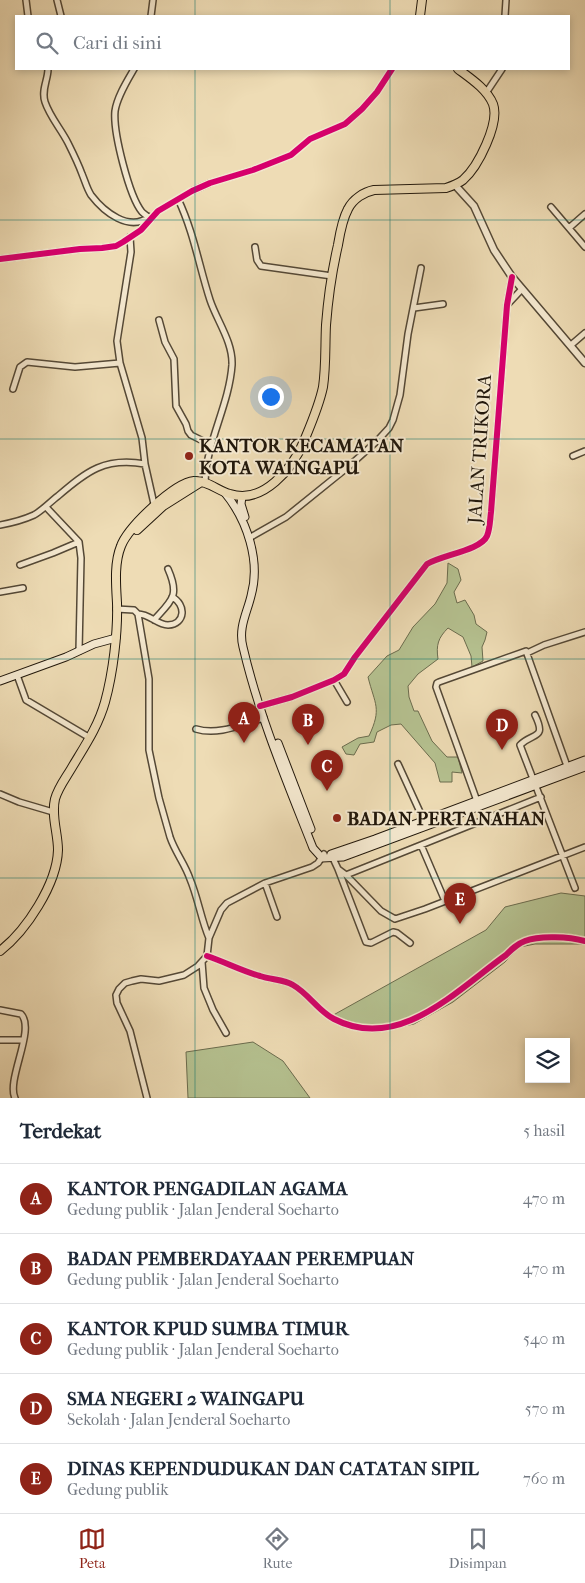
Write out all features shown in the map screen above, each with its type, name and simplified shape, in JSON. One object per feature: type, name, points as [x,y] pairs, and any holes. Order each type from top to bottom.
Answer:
[{"type":"highway","points":[[420,15],[422,0]]},
{"type":"highway","points":[[0,951],[15,939],[28,921],[53,875],[58,853],[53,812],[56,795],[90,738],[106,700],[116,638],[117,568],[122,544],[132,529],[154,504],[190,482],[203,483],[232,495],[242,496],[268,487],[281,478],[295,460],[302,446],[323,387],[327,312],[332,276],[345,217],[352,203],[363,194],[374,190],[446,188],[455,185],[472,171],[494,125],[494,107],[486,93],[459,70]]},
{"type":"highway","points":[[117,606],[123,560],[126,547],[132,536],[163,506],[203,483]]},
{"type":"main road","points":[[225,492],[251,537]]},
{"type":"main road","points":[[242,496],[241,504],[251,537],[255,580],[242,626],[241,639],[262,706],[313,848],[323,856],[343,856],[477,801],[585,766]]},
{"type":"main road","points":[[0,680],[94,644],[116,638]]},
{"type":"main road","points":[[262,706],[264,718],[289,777]]},
{"type":"main road","points":[[425,823],[535,782],[567,766],[585,760]]},
{"type":"street","points":[[26,0],[28,15]]},
{"type":"street","points":[[57,0],[61,15]]},
{"type":"street","points":[[151,15],[153,0]]},
{"type":"street","points":[[506,0],[506,15]]},
{"type":"street","points":[[48,70],[45,83],[45,101],[92,195],[100,205],[120,220],[134,223],[151,218]]},
{"type":"street","points":[[134,70],[116,106],[115,119],[126,175],[140,209],[151,218]]},
{"type":"street","points":[[0,259],[116,246],[140,230],[158,211],[178,199],[210,183],[253,170],[291,155],[310,139],[345,124],[371,98],[391,70]]},
{"type":"street","points":[[486,93],[501,70]]},
{"type":"street","points":[[455,185],[474,206],[494,250],[512,277],[585,363]]},
{"type":"street","points":[[178,199],[190,226],[211,301],[231,353],[232,364],[203,483]]},
{"type":"street","points":[[551,207],[585,247]]},
{"type":"street","points":[[569,228],[585,214]]},
{"type":"street","points":[[130,237],[131,252],[117,341],[120,363],[142,438],[145,464],[154,504]]},
{"type":"street","points":[[255,247],[256,260],[261,266],[332,276]]},
{"type":"street","points":[[251,537],[286,517],[348,467],[389,428],[394,420],[400,396],[408,334],[421,268]]},
{"type":"street","name":"JALAN TRIKORA","points":[[262,706],[334,680],[344,674],[427,564],[443,556],[481,544],[486,538],[489,532],[495,479],[507,305],[512,277]]},
{"type":"street","points":[[507,305],[522,289]]},
{"type":"street","points":[[414,308],[443,304]]},
{"type":"street","points":[[159,320],[165,342],[174,359],[176,406],[191,435],[211,445]]},
{"type":"street","points":[[570,345],[585,333]]},
{"type":"street","points":[[13,388],[20,367],[27,362],[75,367],[120,363]]},
{"type":"street","points":[[574,456],[585,451]]},
{"type":"street","points":[[0,525],[34,515],[90,470],[107,464],[128,462],[145,464]]},
{"type":"street","points":[[46,507],[79,542],[81,558],[79,650]]},
{"type":"street","points":[[20,565],[79,542]]},
{"type":"street","points":[[154,620],[169,604],[172,597],[174,583],[168,569]]},
{"type":"street","points":[[0,592],[23,588]]},
{"type":"street","points":[[117,606],[134,610],[138,614],[146,615],[169,625],[175,623],[182,616],[183,612],[180,603],[172,597]]},
{"type":"street","points":[[138,614],[149,679],[148,738],[151,762],[170,837],[191,880],[209,938]]},
{"type":"street","points":[[527,653],[538,646],[585,632]]},
{"type":"street","points":[[477,801],[436,687],[437,684],[525,650],[567,766]]},
{"type":"street","points":[[17,675],[26,700],[90,738]]},
{"type":"street","points":[[334,680],[347,702]]},
{"type":"street","points":[[535,715],[540,725],[540,731],[520,745],[575,888]]},
{"type":"street","points":[[196,729],[211,732],[220,731],[264,718]]},
{"type":"street","points":[[398,764],[425,823]]},
{"type":"street","points":[[0,794],[53,812]]},
{"type":"street","points":[[346,875],[541,798]]},
{"type":"street","points":[[420,845],[445,901]]},
{"type":"street","points":[[338,869],[381,911],[393,918],[400,918],[585,846]]},
{"type":"street","points":[[147,1098],[130,1031],[117,1003],[116,995],[119,989],[132,981],[141,979],[160,981],[179,977],[192,971],[207,956],[209,938],[221,910],[227,903],[265,883],[312,867],[323,856]]},
{"type":"street","points":[[332,856],[366,942],[371,943],[389,933],[395,932],[410,942]]},
{"type":"street","points":[[265,883],[277,917]]},
{"type":"street","points":[[207,956],[262,977],[294,985],[325,1013],[339,1022],[355,1027],[377,1029],[399,1024],[437,1008],[514,947],[525,941],[534,938],[573,938],[585,941]]},
{"type":"street","points":[[202,962],[204,988],[213,1010],[226,1033]]},
{"type":"street","points":[[0,1010],[18,1013],[24,1017],[23,1040],[13,1093],[15,1098]]},
{"type":"street","points":[[0,1040],[23,1040]]},
{"type":"green space","points":[[448,563],[458,569],[461,580],[454,592],[457,603],[465,600],[474,615],[476,624],[487,632],[482,647],[483,661],[472,667],[471,656],[463,637],[448,628],[438,642],[438,659],[418,674],[408,686],[409,697],[414,711],[418,711],[432,741],[447,757],[458,757],[462,773],[452,772],[452,782],[440,782],[435,763],[401,724],[391,725],[377,732],[374,742],[360,744],[354,755],[346,754],[342,747],[358,738],[369,736],[375,719],[376,706],[368,677],[387,656],[399,650],[413,627],[435,604],[447,583]]},
{"type":"green space","points":[[561,893],[585,896],[585,944],[535,944],[520,947],[505,962],[453,1002],[414,1024],[380,1031],[350,1028],[328,1018],[486,930],[505,907]]},
{"type":"green space","points":[[253,1042],[283,1061],[310,1098],[188,1098],[186,1052]]},
{"type":"cycle path","points":[[0,259],[116,246],[141,230],[158,211],[192,191],[291,155],[310,139],[345,124],[377,92],[391,70]]},
{"type":"cycle path","points":[[260,706],[292,697],[344,674],[427,564],[469,549],[483,541],[487,536],[491,512],[507,305],[512,277]]},
{"type":"cycle path","points":[[207,956],[253,974],[289,983],[299,989],[323,1012],[334,1019],[358,1027],[382,1028],[404,1023],[448,999],[522,942],[547,937],[571,938],[585,941]]},
{"type":"place","name":"KANTOR KECAMATAN KOTA WAINGAPU","points":[[189,456]]},
{"type":"place","name":"KANTOR PENGADILAN AGAMA","points":[[244,743]]},
{"type":"place","name":"BADAN PEMBERDAYAAN PEREMPUAN","points":[[308,745]]},
{"type":"place","name":"SMA NEGERI 2 WAINGAPU","points":[[502,750]]},
{"type":"place","name":"KANTOR KPUD SUMBA TIMUR","points":[[327,791]]},
{"type":"place","name":"BADAN PERTANAHAN","points":[[337,818]]},
{"type":"place","name":"DINAS KEPENDUDUKAN DAN CATATAN SIPIL","points":[[460,924]]}]
